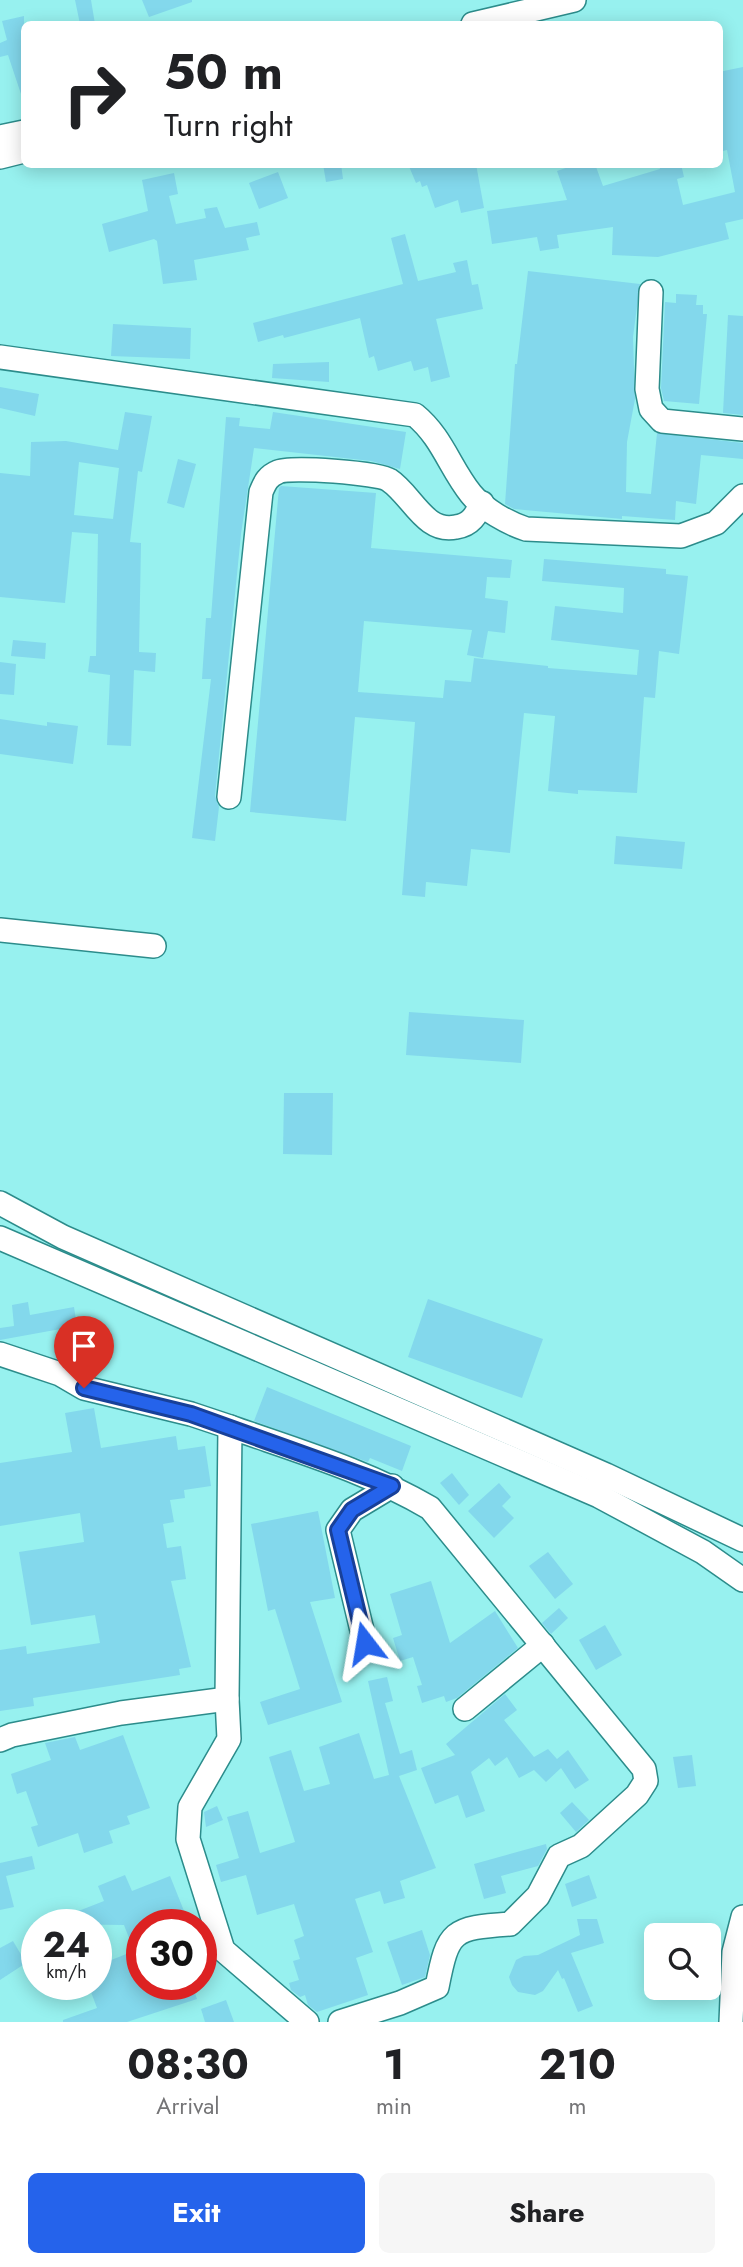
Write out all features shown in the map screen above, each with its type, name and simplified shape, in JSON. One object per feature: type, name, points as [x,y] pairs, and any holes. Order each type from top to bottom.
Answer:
[{"type":"street","points":[[486,21],[574,0]]},
{"type":"street","points":[[0,137],[21,133]]},
{"type":"street","points":[[0,156],[21,152]]},
{"type":"street","points":[[651,292],[647,389],[651,409],[662,421],[743,429]]},
{"type":"street","points":[[0,357],[415,415],[431,428],[472,496],[511,524],[526,529],[681,536],[716,523],[743,496]]},
{"type":"street","points":[[229,797],[261,492],[267,479],[279,470],[295,468],[387,478],[432,524],[446,529],[460,527],[475,518],[482,503]]},
{"type":"street","points":[[0,929],[154,946]]},
{"type":"street","points":[[0,1203],[63,1237],[606,1475],[743,1540]]},
{"type":"street","points":[[0,1238],[599,1496],[703,1552],[743,1580]]},
{"type":"street","points":[[0,1354],[60,1374],[84,1388],[191,1414],[230,1427],[392,1486],[430,1508],[644,1769],[646,1781],[637,1795],[581,1846],[559,1856],[538,1896],[510,1924],[460,1931],[444,1949],[437,1987],[400,2003],[340,2022]]},
{"type":"street","points":[[230,1427],[227,1699],[229,1739],[190,1807],[188,1839],[223,1950],[307,2022]]},
{"type":"street","points":[[365,1643],[338,1530],[352,1510],[392,1486]]},
{"type":"street","points":[[465,1709],[542,1645]]},
{"type":"street","points":[[0,1740],[12,1735],[121,1713],[227,1699]]},
{"type":"street","points":[[731,2022],[734,1952],[743,1917]]},
{"type":"building","points":[[75,0],[91,0],[94,21],[79,21]]},
{"type":"building","points":[[142,0],[192,0],[192,2],[149,17]]},
{"type":"building","points":[[24,16],[24,21],[21,21],[21,94],[8,55],[0,57],[0,43],[7,40],[2,21]]},
{"type":"building","points":[[743,67],[743,219],[725,223],[729,239],[658,257],[612,255],[613,227],[557,235],[559,248],[540,251],[537,237],[492,244],[487,211],[567,200],[557,171],[566,168],[596,168],[603,186],[660,168],[682,168],[684,177],[677,179],[683,205],[735,192],[727,150],[723,151],[723,71]]},
{"type":"building","points":[[324,168],[342,168],[343,179],[326,182]]},
{"type":"building","points":[[410,168],[477,168],[484,208],[461,213],[458,200],[435,208],[427,185],[422,187],[420,181],[416,183]]},
{"type":"building","points":[[278,172],[288,198],[259,209],[249,183]]},
{"type":"building","points":[[174,173],[178,194],[169,196],[176,224],[206,218],[204,209],[217,207],[225,228],[257,222],[260,235],[246,238],[249,250],[194,260],[197,280],[163,284],[157,241],[154,239],[109,252],[102,224],[148,211],[142,180]]},
{"type":"building","points":[[405,234],[418,281],[456,272],[453,263],[467,260],[472,285],[478,284],[483,309],[436,319],[450,377],[431,382],[428,367],[414,371],[411,361],[378,371],[374,356],[369,358],[360,318],[258,342],[253,323],[403,284],[391,238]]},
{"type":"building","points":[[528,271],[640,284],[633,337],[635,399],[627,442],[626,492],[651,494],[657,433],[743,443],[743,459],[701,455],[696,504],[676,501],[675,520],[622,516],[622,519],[514,509],[505,504],[515,364]]},
{"type":"building","points":[[676,294],[697,295],[696,305],[703,305],[703,314],[707,314],[699,404],[664,401],[661,388],[665,302],[676,303]]},
{"type":"building","points":[[728,315],[743,316],[743,415],[723,413]]},
{"type":"building","points":[[113,324],[191,328],[190,359],[111,356]]},
{"type":"building","points":[[329,362],[329,382],[272,378],[273,364]]},
{"type":"building","points":[[0,387],[39,394],[35,416],[0,408]]},
{"type":"building","points":[[125,412],[152,416],[142,472],[138,471],[130,542],[141,543],[139,652],[156,653],[155,672],[134,670],[131,746],[107,745],[110,675],[88,672],[90,656],[96,656],[98,534],[72,532],[65,603],[0,597],[0,473],[30,476],[31,442],[66,441],[118,450]],"holes":[[[79,462],[119,468],[113,519],[74,515]]]},
{"type":"building","points":[[273,412],[406,432],[400,469],[371,461],[254,448],[241,534],[215,796],[219,807],[215,841],[192,838],[211,679],[202,679],[206,618],[211,618],[226,417],[240,418],[239,426],[270,429]]},
{"type":"building","points":[[178,459],[196,464],[184,508],[167,503]]},
{"type":"building","points":[[281,486],[376,493],[371,548],[512,560],[510,578],[487,577],[485,598],[508,601],[505,633],[488,631],[483,658],[467,655],[472,630],[364,621],[358,692],[443,698],[445,680],[471,682],[474,658],[548,668],[637,675],[639,650],[551,640],[555,606],[623,613],[624,588],[542,581],[544,559],[666,569],[666,574],[688,576],[679,654],[659,651],[655,698],[644,697],[637,793],[578,790],[578,794],[548,791],[555,716],[524,713],[510,853],[471,849],[467,886],[426,882],[425,897],[402,895],[415,722],[355,717],[346,821],[250,812]]},
{"type":"building","points":[[13,640],[46,643],[45,659],[11,656]]},
{"type":"building","points":[[0,662],[16,664],[14,695],[0,694]]},
{"type":"building","points":[[0,719],[47,726],[47,722],[78,726],[73,764],[0,754]]},
{"type":"building","points":[[616,836],[685,842],[682,869],[614,864]]},
{"type":"building","points":[[409,1012],[524,1020],[521,1063],[406,1055]]},
{"type":"building","points":[[284,1093],[333,1093],[332,1155],[283,1154]]},
{"type":"building","points":[[428,1299],[543,1339],[522,1398],[408,1357]]},
{"type":"building","points":[[28,1302],[30,1315],[74,1307],[77,1326],[0,1340],[0,1328],[14,1326],[12,1305]]},
{"type":"building","points":[[267,1387],[411,1446],[402,1471],[370,1458],[368,1462],[254,1421]]},
{"type":"building","points":[[94,1408],[101,1448],[176,1436],[178,1450],[205,1446],[211,1486],[184,1490],[185,1498],[170,1500],[174,1522],[163,1524],[167,1548],[181,1546],[186,1579],[171,1581],[191,1667],[179,1669],[180,1675],[33,1698],[34,1706],[0,1711],[0,1650],[26,1646],[27,1654],[100,1643],[95,1615],[31,1625],[19,1552],[84,1542],[80,1513],[0,1526],[0,1463],[72,1452],[65,1413]]},
{"type":"building","points":[[452,1473],[469,1495],[459,1505],[440,1483]]},
{"type":"building","points":[[499,1483],[511,1497],[502,1506],[514,1518],[494,1538],[468,1511]]},
{"type":"building","points":[[318,1511],[335,1598],[310,1602],[342,1702],[268,1725],[260,1702],[300,1689],[275,1609],[268,1611],[251,1524]]},
{"type":"building","points":[[548,1552],[573,1584],[555,1599],[529,1566]]},
{"type":"building","points":[[431,1581],[450,1643],[495,1611],[518,1648],[457,1698],[446,1702],[444,1696],[422,1703],[417,1686],[422,1685],[413,1657],[400,1661],[393,1638],[402,1635],[390,1594]]},
{"type":"building","points":[[559,1608],[568,1618],[551,1634],[542,1623]]},
{"type":"building","points":[[605,1625],[622,1655],[596,1670],[579,1640]]},
{"type":"building","points":[[387,1677],[393,1701],[385,1703],[400,1754],[412,1750],[417,1770],[399,1776],[436,1868],[400,1881],[405,1898],[384,1904],[380,1891],[355,1899],[373,1952],[356,1958],[368,1995],[317,2012],[308,2005],[305,1995],[300,1997],[291,1990],[289,1983],[299,1980],[293,1961],[300,1959],[294,1940],[304,1936],[294,1904],[257,1915],[246,1875],[221,1882],[216,1865],[239,1858],[227,1817],[248,1811],[260,1853],[295,1842],[269,1757],[291,1750],[304,1791],[330,1784],[319,1747],[359,1733],[374,1779],[389,1775],[368,1681]]},
{"type":"building","points":[[505,1694],[517,1710],[504,1720],[534,1757],[548,1749],[557,1759],[568,1750],[589,1780],[575,1789],[561,1768],[546,1782],[534,1770],[519,1778],[507,1757],[495,1766],[489,1758],[471,1772],[485,1811],[466,1818],[458,1795],[435,1804],[421,1768],[455,1755],[446,1744]]},
{"type":"building","points":[[123,1735],[150,1808],[127,1816],[130,1824],[109,1831],[113,1843],[84,1853],[78,1833],[38,1847],[31,1827],[38,1825],[26,1791],[17,1794],[11,1774],[51,1760],[45,1743],[75,1737],[80,1750]]},
{"type":"building","points":[[692,1755],[696,1786],[678,1788],[673,1757]]},
{"type":"building","points":[[572,1802],[589,1820],[576,1832],[560,1813]]},
{"type":"building","points":[[217,1806],[223,1820],[206,1827],[204,1812]]},
{"type":"building","points":[[546,1844],[547,1849],[538,1866],[501,1876],[506,1893],[484,1899],[474,1864]]},
{"type":"building","points":[[32,1856],[35,1869],[6,1876],[14,1907],[0,1910],[0,1863]]},
{"type":"building","points":[[125,1875],[132,1891],[170,1876],[183,1909],[126,1909],[126,1930],[124,1925],[112,1925],[112,1909],[83,1909],[104,1901],[98,1886]]},
{"type":"building","points":[[589,1875],[597,1898],[572,1907],[565,1884]]},
{"type":"building","points":[[577,1919],[597,1919],[604,1943],[571,1953],[593,2006],[578,2012],[558,1970],[543,1991],[535,1995],[518,1992],[509,1977],[516,1960],[524,1956],[538,1955],[580,1935]]},
{"type":"building","points":[[422,1930],[430,1955],[425,1977],[402,1985],[387,1942]]},
{"type":"building","points":[[13,1941],[21,1955],[21,1966],[0,1980],[0,1948]]},
{"type":"building","points":[[126,1954],[126,2000],[194,2000],[127,2022],[63,2022],[97,2008],[94,2000],[112,2000],[112,1960]]},
{"type":"building","points":[[226,2000],[234,2022],[205,2022],[201,2009]]},
{"type":"route","points":[[84,1388],[191,1414],[351,1469],[392,1486],[352,1510],[338,1530],[365,1643]]}]
